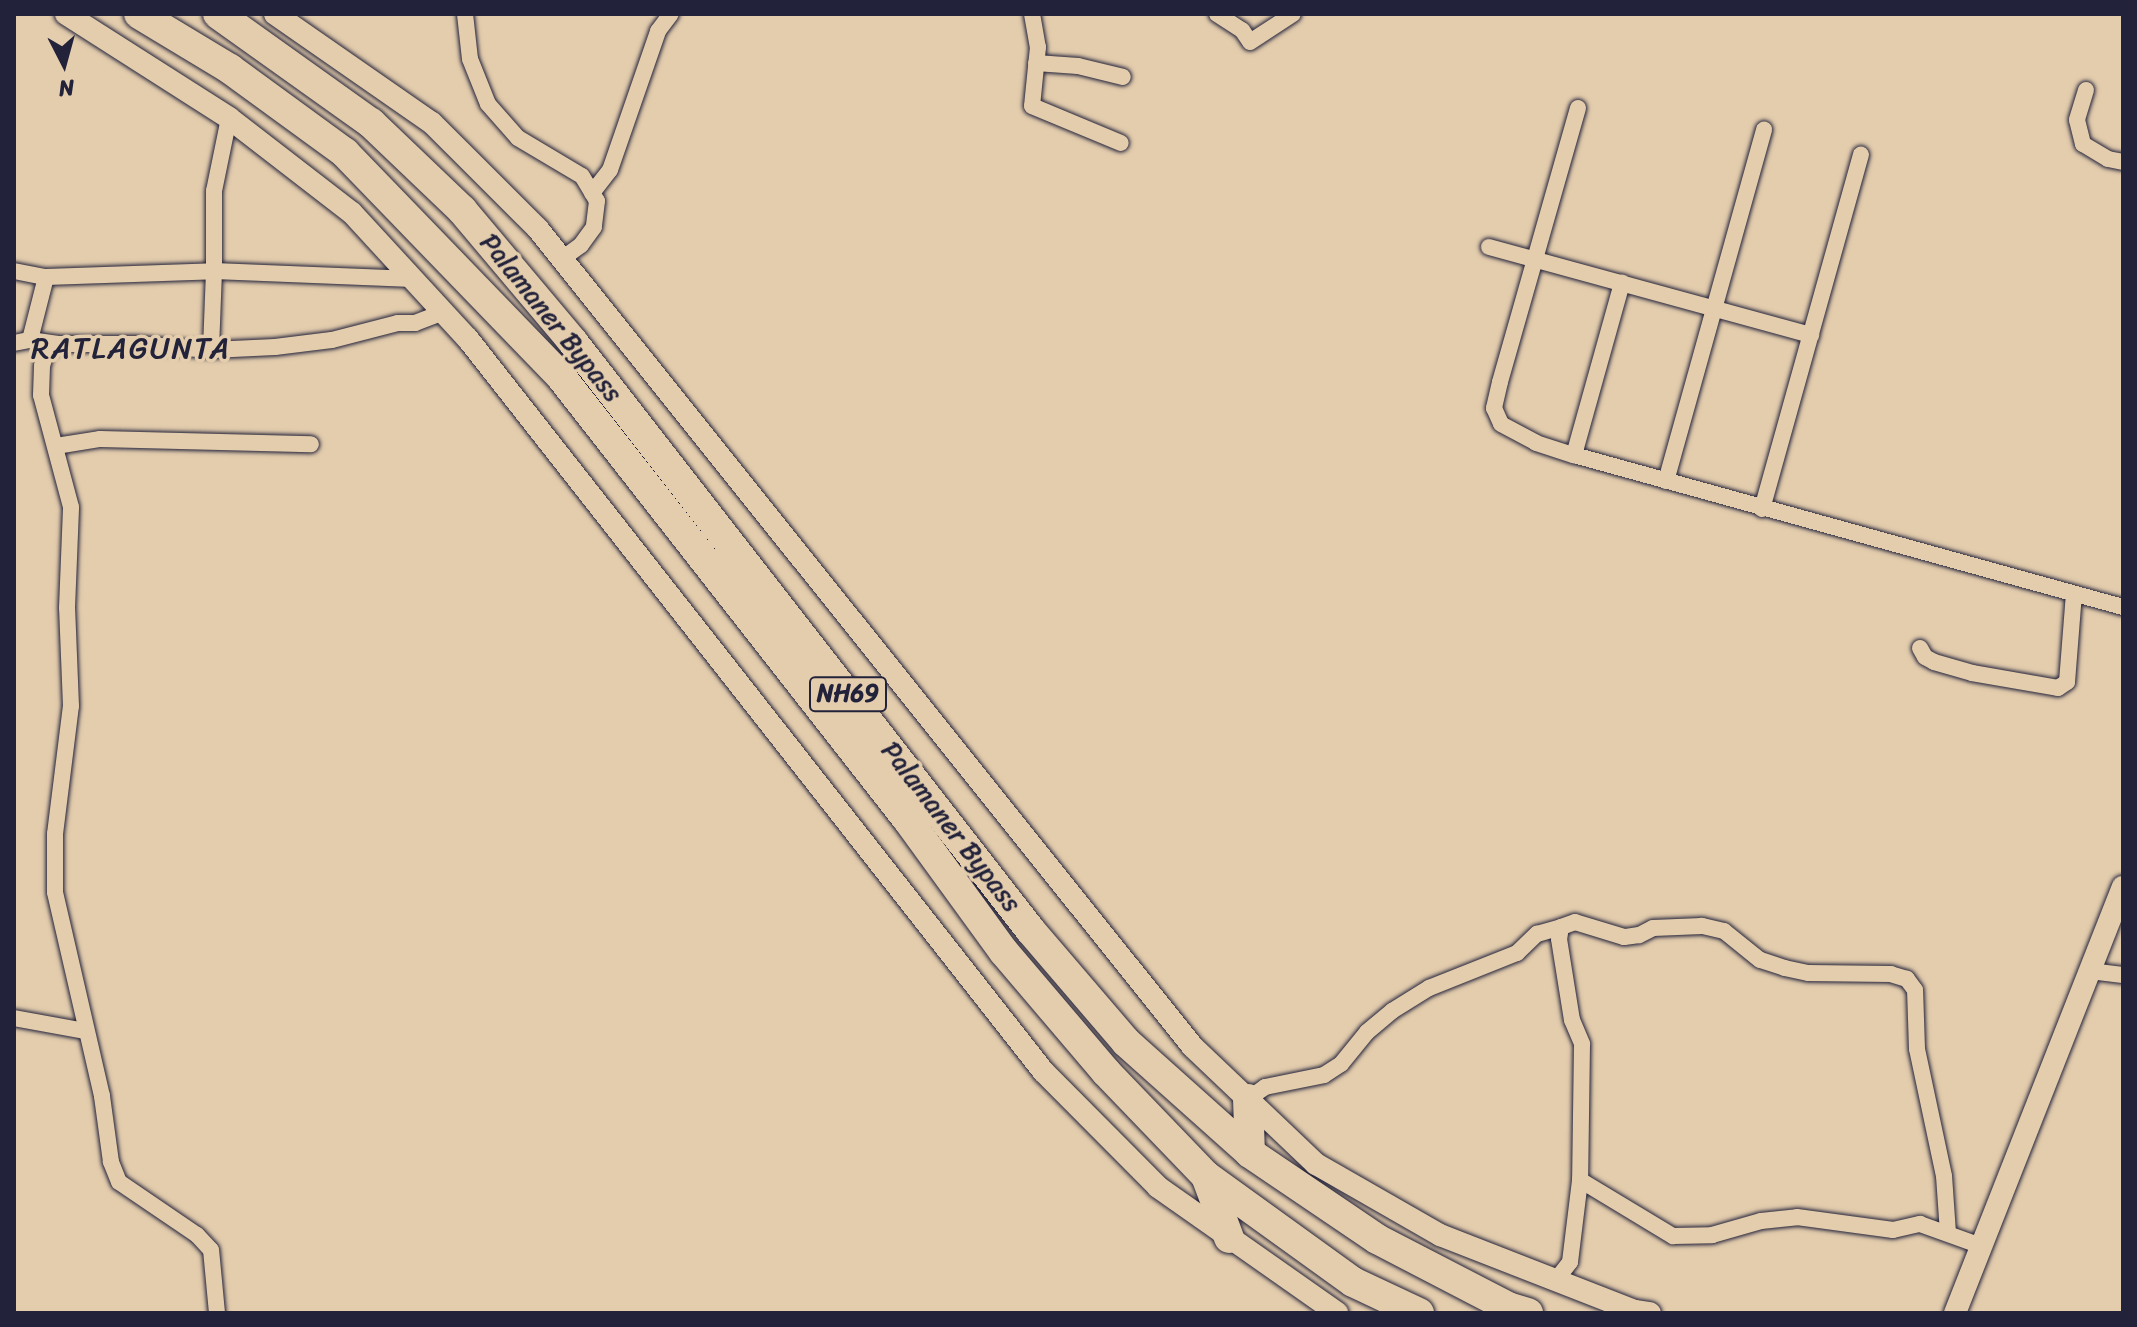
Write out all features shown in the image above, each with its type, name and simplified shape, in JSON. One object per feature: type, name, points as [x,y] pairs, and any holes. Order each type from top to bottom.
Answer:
[{"type":"highway","name":"Palamaner Bypass","points":[[139,14],[230,69],[345,153],[562,378],[908,820],[1004,952],[1106,1072],[1206,1176],[1353,1282],[1419,1313]]},
{"type":"highway","name":"Palamaner Bypass","points":[[218,14],[371,123],[462,210],[573,342],[1031,931],[1126,1042],[1250,1153],[1377,1239],[1508,1307],[1528,1313]]},
{"type":"highway","points":[[1248,1099],[1250,1153]]},
{"type":"highway","points":[[1206,1176],[1229,1238]]},
{"type":"street","points":[[66,14],[229,118],[352,213],[443,312],[1043,1071],[1158,1187],[1337,1313]]},
{"type":"street","points":[[275,14],[432,123],[538,229],[1182,1034],[1316,1164],[1440,1235],[1635,1311],[1650,1313]]},
{"type":"street","points":[[465,14],[470,59],[488,104],[518,138],[582,176],[597,201],[594,227],[581,245],[562,259]]},
{"type":"street","points":[[592,193],[610,170],[658,31],[671,14]]},
{"type":"street","points":[[1032,14],[1036,63],[1032,106],[1121,143]]},
{"type":"street","points":[[1217,14],[1242,30],[1250,42],[1293,14]]},
{"type":"street","points":[[1036,63],[1078,66],[1123,77]]},
{"type":"street","points":[[2086,90],[2077,120],[2083,144],[2108,159],[2123,162]]},
{"type":"street","points":[[1578,108],[1494,408],[1501,424],[1513,433],[1574,455],[2123,607]]},
{"type":"street","points":[[211,350],[215,317],[214,191],[229,118]]},
{"type":"street","points":[[1666,481],[1764,129]]},
{"type":"street","points":[[1762,509],[1861,155]]},
{"type":"street","points":[[1489,247],[1811,335]]},
{"type":"street","points":[[14,271],[46,277],[214,271],[309,278],[413,279]]},
{"type":"street","points":[[46,277],[22,341],[136,344],[211,350],[332,340],[398,323],[430,320],[443,312]]},
{"type":"street","points":[[1574,455],[1622,283]]},
{"type":"street","points":[[62,344],[47,350],[42,366],[41,395],[71,507],[67,608],[71,706],[55,834],[55,892],[102,1096],[111,1162],[119,1182],[197,1235],[211,1250],[217,1313]]},
{"type":"street","points":[[56,446],[100,439],[311,444]]},
{"type":"street","points":[[1920,648],[1925,657],[1934,662],[1972,673],[2058,688],[2067,682],[2074,594]]},
{"type":"street","points":[[1955,1313],[2123,887]]},
{"type":"street","points":[[1248,1099],[1265,1087],[1324,1075],[1341,1064],[1367,1032],[1392,1011],[1429,988],[1517,953],[1537,934],[1575,922],[1624,937],[1639,935],[1653,928],[1702,926],[1724,931],[1760,960],[1785,968],[1808,973],[1891,974],[1907,979],[1915,990],[1917,1049],[1944,1176],[1948,1233]]},
{"type":"street","points":[[1556,1280],[1570,1262],[1580,1180],[1582,1044],[1572,1020],[1559,939],[1561,927]]},
{"type":"street","points":[[2090,971],[2123,975]]},
{"type":"street","points":[[14,1018],[85,1031]]},
{"type":"street","points":[[1580,1180],[1673,1236],[1712,1235],[1761,1221],[1797,1217],[1893,1230],[1920,1224],[1981,1246]]},
{"type":"district","name":"RATLAGUNTA","points":[[131,348]]}]
